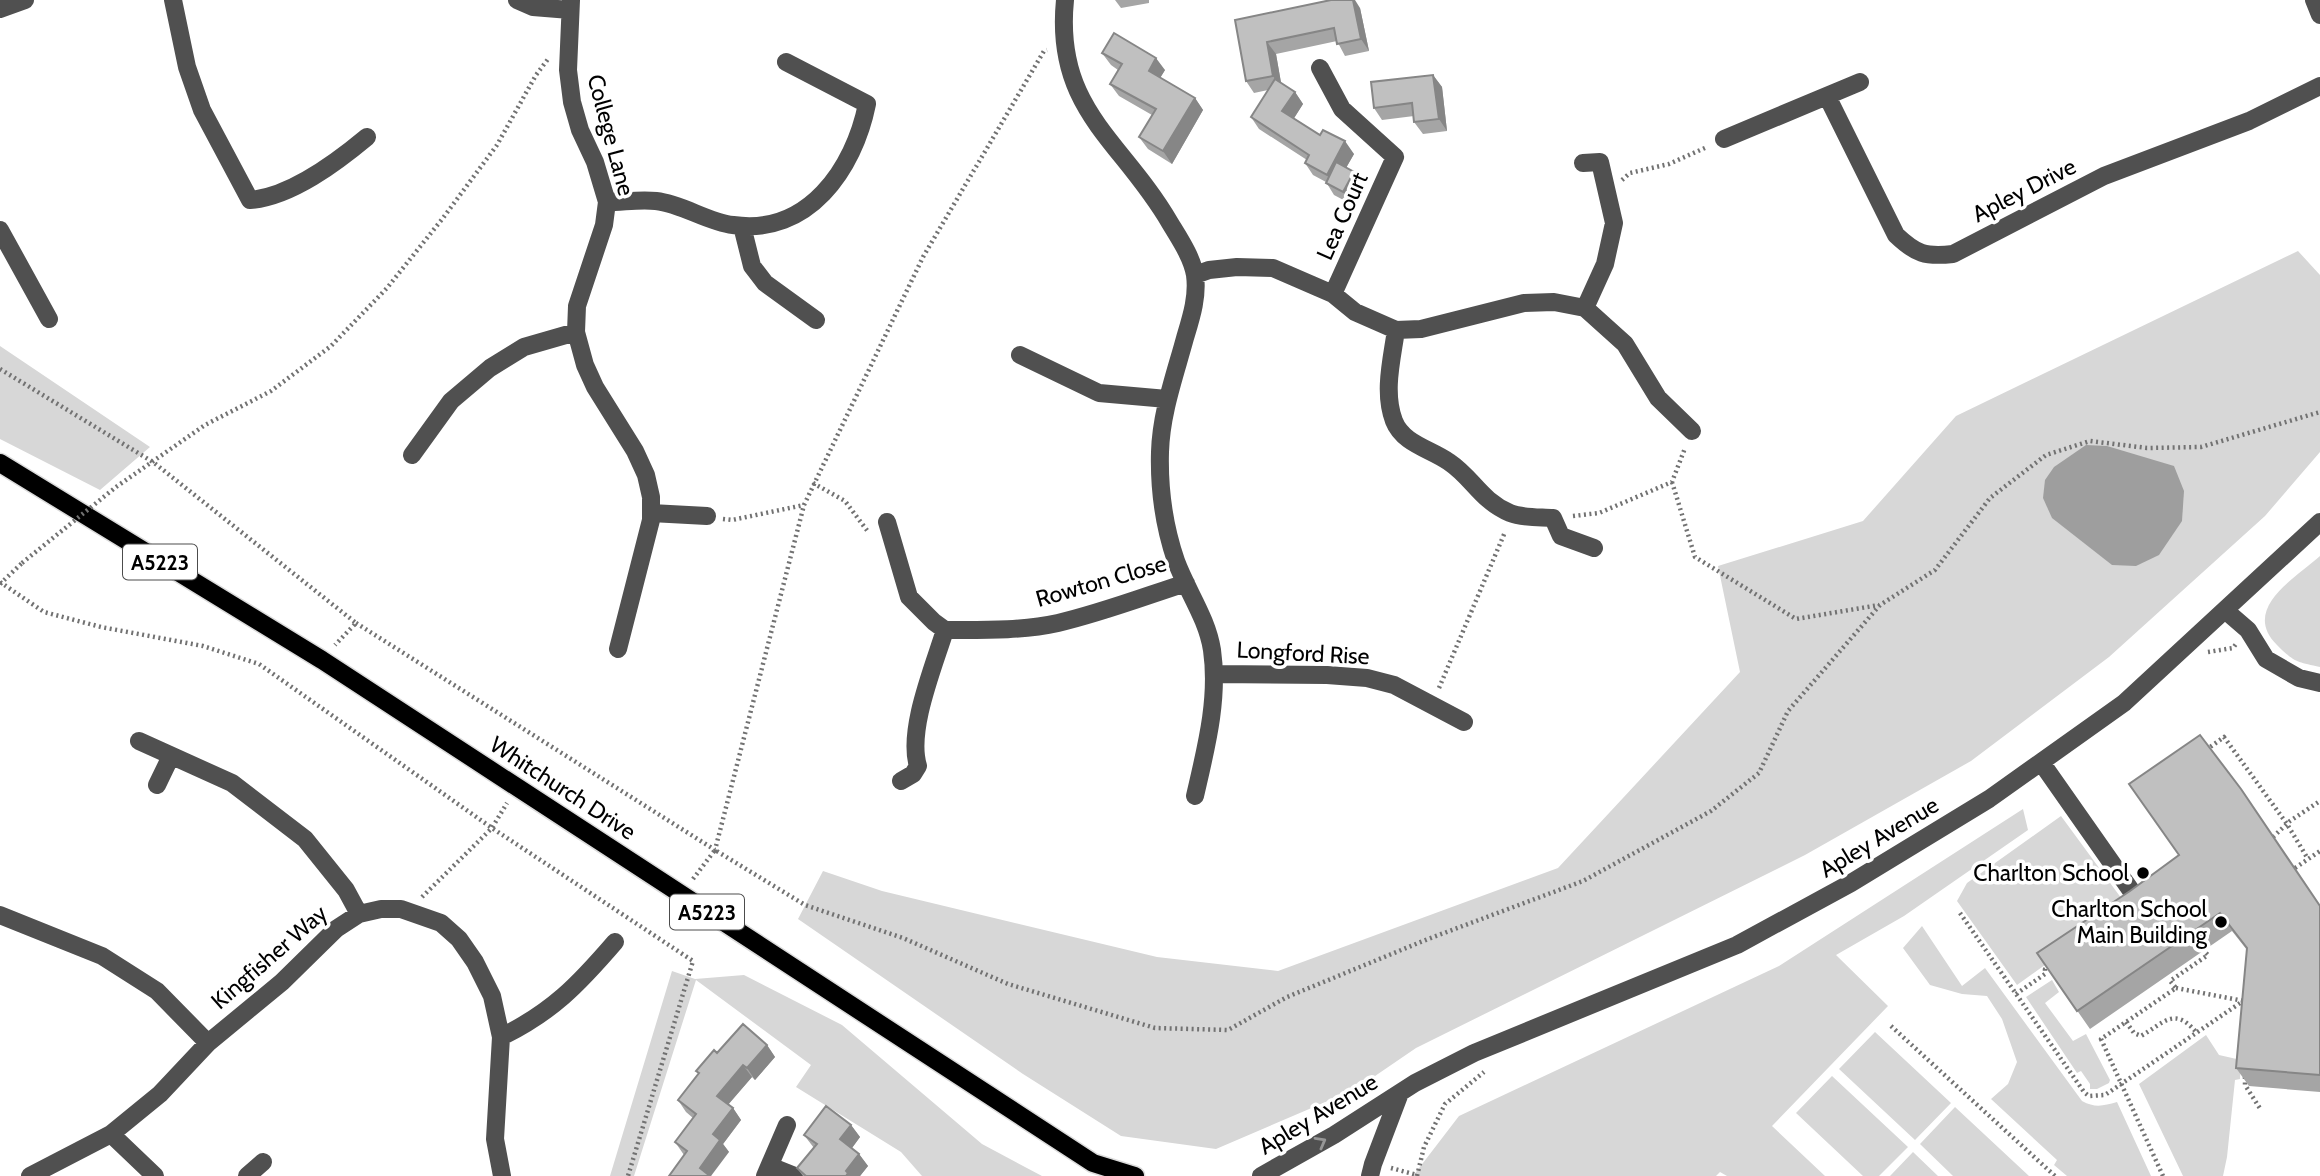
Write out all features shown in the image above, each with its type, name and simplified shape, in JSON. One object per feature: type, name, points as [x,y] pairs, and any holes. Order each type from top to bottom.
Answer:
[{"type":"main road","name":"Whitchurch Drive","points":[[0,463],[322,660],[1096,1170],[1135,1176]]},
{"type":"street","points":[[0,9],[25,0]]},
{"type":"street","points":[[173,0],[187,67],[202,110],[250,200],[265,199],[290,188],[338,161],[367,137]]},
{"type":"street","points":[[517,0],[533,7],[570,5]]},
{"type":"street","points":[[1065,0],[1064,45],[1068,67],[1078,93],[1099,129],[1159,204],[1182,242],[1195,275],[1194,307],[1167,399],[1160,449],[1160,494],[1176,560],[1202,617],[1211,647],[1214,674],[1208,743],[1195,796]]},
{"type":"street","points":[[2314,0],[2320,15]]},
{"type":"street","name":"College Lane","points":[[570,5],[568,70],[572,102],[607,202],[604,225],[577,306],[576,332],[585,365],[635,451],[646,475],[651,497],[651,520],[618,649]]},
{"type":"street","points":[[607,202],[656,201],[741,226],[766,225],[814,204],[839,174],[863,127],[867,104],[786,62]]},
{"type":"street","name":"Lea Court","points":[[1320,68],[1342,109],[1395,157],[1333,294]]},
{"type":"street","points":[[1724,139],[1860,82]]},
{"type":"street","name":"Apley Drive","points":[[1827,96],[1895,235],[1912,250],[1933,257],[1953,254],[2104,176],[2249,121],[2320,86]]},
{"type":"street","points":[[1583,163],[1600,162],[1615,223],[1605,264],[1585,308]]},
{"type":"street","points":[[741,226],[752,266],[765,283],[816,320]]},
{"type":"street","points":[[0,230],[48,320]]},
{"type":"street","points":[[1195,275],[1209,270],[1237,267],[1273,268],[1333,294],[1355,312],[1396,330],[1421,329],[1524,303],[1555,302],[1585,308],[1625,344],[1658,398],[1692,431]]},
{"type":"street","points":[[1396,330],[1389,398],[1395,423],[1406,438],[1451,462],[1485,499],[1513,515],[1553,517],[1561,536],[1594,548]]},
{"type":"street","points":[[412,455],[451,401],[490,368],[524,347],[576,332]]},
{"type":"street","points":[[1020,355],[1099,393],[1167,399]]},
{"type":"street","points":[[651,513],[707,516]]},
{"type":"street","points":[[887,522],[909,597],[945,629],[915,733],[918,766],[913,774],[901,781]]},
{"type":"street","name":"Apley Avenue","points":[[1261,1176],[1334,1135],[1399,1093],[1474,1054],[1737,945],[1851,883],[1989,799],[2124,703],[2320,522]]},
{"type":"street","name":"Rowton Close","points":[[945,629],[987,630],[1055,624],[1186,583]]},
{"type":"street","points":[[2226,611],[2248,630],[2266,659],[2300,678],[2320,683]]},
{"type":"street","name":"Longford Rise","points":[[1214,674],[1367,678],[1394,685],[1464,722]]},
{"type":"street","points":[[139,741],[232,783],[305,839],[346,890],[359,914]]},
{"type":"street","points":[[157,785],[170,756]]},
{"type":"street","points":[[2041,762],[2137,899]]},
{"type":"street","name":"Kingfisher Way","points":[[30,1176],[111,1134],[160,1094],[208,1043],[282,982],[336,929],[359,914],[381,909],[401,909],[441,923],[459,939],[475,962],[492,996],[501,1037],[495,1139],[502,1176]]},
{"type":"street","points":[[0,915],[102,956],[157,991],[208,1043]]},
{"type":"street","points":[[501,1037],[552,1008],[615,942]]},
{"type":"street","name":"Apley Avenue","points":[[1370,1176],[1399,1093]]},
{"type":"street","points":[[786,1125],[767,1171],[795,1176]]},
{"type":"street","points":[[111,1134],[155,1176]]},
{"type":"street","points":[[247,1176],[263,1162]]},
{"type":"path","points":[[568,34],[536,75],[497,145],[443,218],[377,298],[331,346],[271,391],[205,425],[116,487],[0,583],[44,612],[203,646],[259,664],[492,828],[693,961],[628,1176]]},
{"type":"path","points":[[681,895],[715,850],[804,505],[813,483],[923,257],[1044,51],[1064,45]]},
{"type":"path","points":[[1625,192],[1622,180],[1630,173],[1669,164],[1724,139]]},
{"type":"path","points":[[0,369],[153,462],[356,623],[805,905],[903,938],[1008,984],[1155,1028],[1228,1030],[1287,997],[1428,939],[1583,881],[1711,811],[1759,773],[1788,711],[1880,605],[1935,570],[1990,498],[2046,454],[2090,441],[2147,448],[2201,447],[2320,412]]},
{"type":"path","points":[[1692,431],[1672,482],[1695,557],[1796,619],[1880,605]]},
{"type":"path","points":[[1553,517],[1599,513],[1672,482]]},
{"type":"path","points":[[813,483],[845,501],[877,544]]},
{"type":"path","points":[[707,516],[733,520],[804,505]]},
{"type":"path","points":[[1432,705],[1513,515]]},
{"type":"path","points":[[322,660],[356,623]]},
{"type":"path","points":[[2204,751],[2224,737],[2287,824],[2308,859]]},
{"type":"path","points":[[416,913],[421,898],[492,828],[517,788]]},
{"type":"path","points":[[2273,837],[2320,801]]},
{"type":"path","points":[[2295,868],[2320,851]]},
{"type":"path","points":[[1960,913],[2089,1096],[2105,1095],[2246,1001]]},
{"type":"path","points":[[2204,951],[2208,956],[2170,981],[2176,988],[2246,1001]]},
{"type":"path","points":[[2016,993],[2045,974],[2045,969],[2053,964]]},
{"type":"path","points":[[2163,1176],[2101,1039],[2176,988]]},
{"type":"path","points":[[2247,988],[2247,1011]]},
{"type":"path","points":[[2126,1022],[2141,1036],[2168,1018],[2178,1018],[2190,1024],[2196,1032]]},
{"type":"path","points":[[1891,1026],[2055,1176]]},
{"type":"path","points":[[2245,1075],[2245,1085],[2261,1110]]},
{"type":"shaded area","points":[[2298,251],[2320,275],[2320,452],[2265,516],[2109,657],[1971,761],[1805,855],[1416,1048],[1356,1089],[1216,1149],[1121,1136],[1023,1074],[798,919],[823,871],[882,891],[1157,957],[1278,971],[1558,868],[1740,672],[1718,566],[1863,521],[1956,416]]},
{"type":"shaded area","points":[[0,346],[150,447],[100,490],[0,439]]},
{"type":"shaded area","points":[[2086,445],[2107,446],[2174,466],[2184,491],[2182,521],[2159,555],[2136,566],[2112,565],[2052,518],[2043,498],[2045,480],[2054,467]]},
{"type":"shaded area","points":[[2320,556],[2320,667],[2300,662],[2288,655],[2267,632],[2265,619],[2275,596]]},
{"type":"shaded area","points":[[2023,809],[2028,830],[1904,916],[1836,955],[1888,1006],[1772,1126],[1825,1176],[1727,1176],[1720,1172],[1716,1176],[1413,1176],[1459,1116],[1779,966]]},
{"type":"shaded area","points":[[2061,816],[2127,906],[2017,985],[1957,901],[1967,883]]},
{"type":"shaded area","points":[[1922,926],[1962,986],[1985,968],[2082,1101],[2099,1106],[2117,1102],[2151,1176],[2067,1176],[2054,1165],[2057,1160],[1991,1099],[2008,1084],[2017,1062],[2002,1019],[1987,996],[1962,994],[1930,985],[1903,948]]},
{"type":"shaded area","points":[[672,971],[695,979],[744,975],[842,1025],[982,1144],[1042,1176],[922,1176],[901,1152],[796,1087],[811,1065],[696,980],[634,1176],[610,1176]]},
{"type":"shaded area","points":[[2052,980],[2059,992],[2045,1003],[2073,1041],[2086,1034],[2110,1080],[2097,1089],[2090,1089],[2090,1084],[2081,1071],[2077,1073],[2026,997]]},
{"type":"shaded area","points":[[1875,1032],[1951,1103],[1915,1140],[1839,1069]]},
{"type":"shaded area","points":[[2206,1035],[2219,1055],[2241,1060],[2240,1079],[2235,1080],[2223,1176],[2183,1176],[2139,1084]]},
{"type":"shaded area","points":[[1832,1076],[1908,1147],[1879,1176],[1863,1176],[1796,1113]]},
{"type":"shaded area","points":[[1955,1107],[2029,1176],[1953,1176],[1920,1144]]},
{"type":"shaded area","points":[[1913,1152],[1938,1176],[1890,1176]]},
{"type":"building","points":[[1331,0],[1353,0],[1361,39],[1337,44],[1334,28],[1267,42],[1273,76],[1246,81],[1235,20]]},
{"type":"building","points":[[1114,33],[1156,58],[1149,71],[1195,98],[1163,151],[1139,137],[1156,109],[1110,84],[1122,64],[1102,53]]},
{"type":"building","points":[[1433,75],[1439,119],[1414,122],[1412,103],[1374,108],[1371,82]]},
{"type":"building","points":[[1275,79],[1295,92],[1282,111],[1320,135],[1323,130],[1345,141],[1327,175],[1305,163],[1309,155],[1251,117]]},
{"type":"building","points":[[1336,162],[1354,172],[1343,192],[1326,183]]},
{"type":"building","name":"Charlton School Main Building","points":[[2200,735],[2241,789],[2320,906],[2320,1075],[2236,1068],[2247,948],[2220,913],[2077,1011],[2037,953],[2179,855],[2129,784]]},
{"type":"building","points":[[743,1024],[767,1045],[747,1068],[743,1065],[717,1096],[733,1108],[713,1134],[720,1140],[700,1168],[710,1176],[669,1176],[687,1151],[675,1142],[696,1114],[678,1100],[699,1073],[696,1071],[714,1050],[717,1053]]},
{"type":"building","points":[[826,1106],[851,1125],[840,1139],[859,1154],[846,1171],[846,1176],[806,1176],[797,1168],[817,1144],[804,1135]]},
{"type":"place","name":"Charlton School","points":[[2143,873]]},
{"type":"place","name":"Charlton School Main Building","points":[[2221,922]]}]
